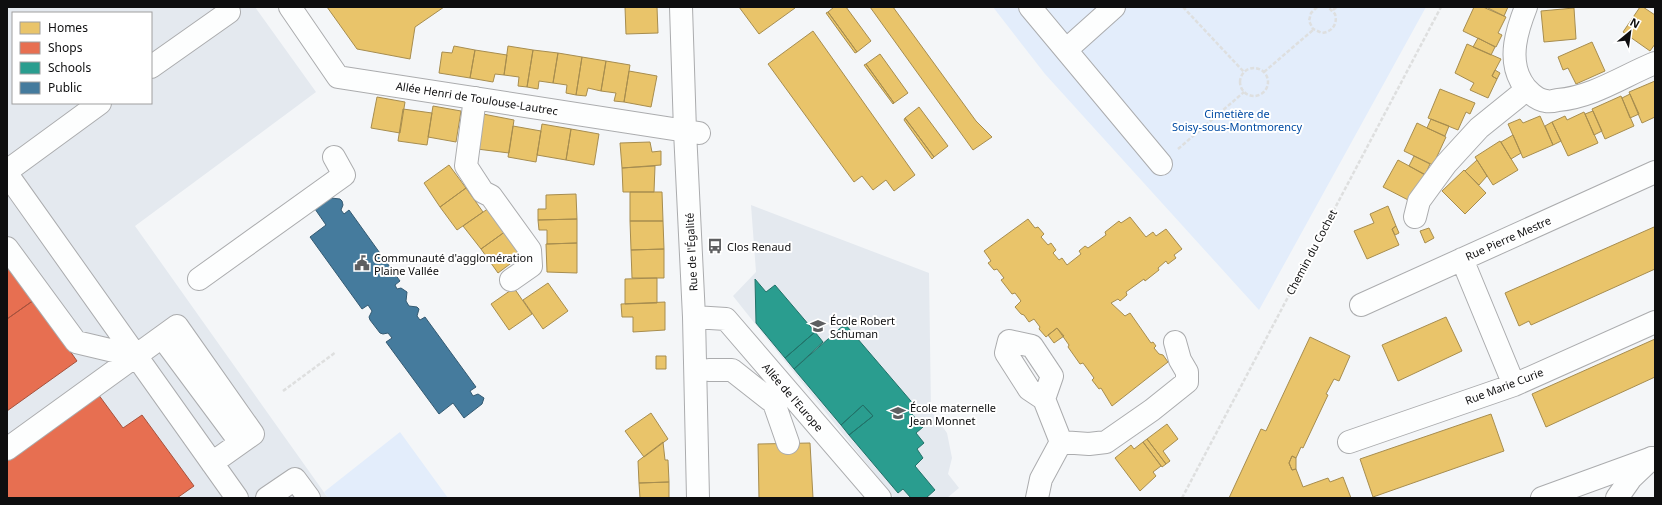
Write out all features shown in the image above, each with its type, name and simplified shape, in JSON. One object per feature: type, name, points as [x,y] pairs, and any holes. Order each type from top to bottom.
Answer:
[{"type":"street","name":"Allée Henri de Toulouse-Lautrec","points":[[290,7],[338,77],[693,132]]},
{"type":"street","name":"Rue de l'Égalité","points":[[681,7],[693,132],[700,318],[698,498]]},
{"type":"street","name":"Rue de l'Égalité","points":[[693,132],[696,7]]},
{"type":"street","points":[[1030,7],[1161,164]]},
{"type":"street","points":[[1066,50],[1114,7]]},
{"type":"street","points":[[1526,7],[1518,28],[1514,55],[1518,76],[1526,90],[1545,102],[1573,99],[1607,86],[1655,63]]},
{"type":"street","points":[[152,66],[229,12]]},
{"type":"street","points":[[1415,216],[1419,201],[1446,164],[1479,128],[1526,90]]},
{"type":"street","points":[[475,98],[466,166],[483,192],[491,196],[530,250],[531,266],[511,280]]},
{"type":"street","points":[[99,104],[7,173],[135,356],[237,498]]},
{"type":"street","points":[[199,279],[344,175],[334,157]]},
{"type":"street","name":"Rue Pierre Mestre","points":[[1361,305],[1655,172]]},
{"type":"street","points":[[7,248],[76,342],[135,356]]},
{"type":"street","points":[[1462,259],[1514,384]]},
{"type":"street","name":"Rue de l'Égalité","points":[[700,318],[709,370],[713,498]]},
{"type":"street","name":"Allée de l'Europe","points":[[700,318],[726,319],[880,498]]},
{"type":"street","name":"Rue Marie Curie","points":[[1349,442],[1514,384],[1655,322]]},
{"type":"street","points":[[7,449],[162,337],[204,380],[253,434],[212,463]]},
{"type":"street","points":[[1060,442],[1089,444],[1106,442],[1152,410],[1187,382],[1187,372],[1180,360],[1175,342]]},
{"type":"street","points":[[709,370],[732,370],[774,403],[788,443]]},
{"type":"street","points":[[170,405],[204,380]]},
{"type":"street","points":[[1037,498],[1040,479],[1060,442],[1044,399]]},
{"type":"street","points":[[1542,498],[1653,457]]},
{"type":"street","points":[[1564,498],[1653,457]]},
{"type":"street","points":[[1618,498],[1631,478],[1653,457]]},
{"type":"street","points":[[267,498],[295,479],[309,498]]},
{"type":"path","points":[[1183,7],[1244,72]]},
{"type":"path","points":[[1317,7],[1313,8],[1309,21],[1317,32],[1326,33],[1334,27],[1337,19],[1333,10],[1328,7]]},
{"type":"path","points":[[1333,10],[1337,7]]},
{"type":"path","name":"Chemin du Cochet","points":[[1182,498],[1212,438],[1441,7]]},
{"type":"path","points":[[1264,72],[1314,29]]},
{"type":"path","points":[[1251,68],[1256,68],[1264,72],[1268,81],[1265,90],[1262,93],[1253,96],[1244,92],[1240,84],[1241,76],[1244,72],[1251,68]]},
{"type":"path","points":[[1161,164],[1244,92]]},
{"type":"path","points":[[284,391],[336,352]]},
{"type":"shaded area","points":[[7,7],[255,7],[316,92],[135,226],[328,498],[7,498]]},
{"type":"shaded area","points":[[751,205],[929,273],[931,411],[947,433],[952,458],[948,474],[959,488],[947,498],[894,498],[733,296],[756,272]]},
{"type":"green space","name":"Cimetière de Soisy-sous-Montmorency","points":[[993,7],[1426,7],[1259,310],[1045,74]]},
{"type":"green space","points":[[400,432],[448,498],[328,498],[324,492]]},
{"type":"building: Homes","points":[[327,7],[444,7],[415,27],[410,59],[357,49]]},
{"type":"building: Homes","points":[[625,7],[657,7],[658,33],[626,34]]},
{"type":"building: Homes","points":[[739,7],[794,7],[795,8],[759,34]]},
{"type":"building: Homes","points":[[834,7],[846,7],[871,41],[857,52],[828,12]]},
{"type":"building: Homes","points":[[870,7],[893,7],[976,121],[992,137],[973,150]]},
{"type":"building: Homes","points":[[1474,7],[1483,7],[1506,17],[1498,33],[1502,35],[1496,47],[1463,31]]},
{"type":"building: Homes","points":[[1486,7],[1508,7],[1504,16]]},
{"type":"building: Homes","points":[[1640,7],[1643,7],[1655,15],[1655,44],[1650,51],[1623,32]]},
{"type":"building: Homes","points":[[1574,8],[1576,39],[1544,42],[1541,11]]},
{"type":"building: Homes","points":[[828,12],[857,52],[855,53],[826,13]]},
{"type":"building: Homes","points":[[813,31],[915,175],[894,191],[886,180],[873,190],[862,176],[854,182],[768,64]]},
{"type":"building: Homes","points":[[1478,38],[1495,47],[1491,55],[1473,47]]},
{"type":"building: Homes","points":[[1592,42],[1605,71],[1576,84],[1568,68],[1563,70],[1558,57]]},
{"type":"building: Homes","points":[[1467,44],[1501,59],[1492,76],[1497,79],[1488,98],[1470,90],[1474,83],[1455,73]]},
{"type":"building: Homes","points":[[454,46],[475,50],[470,78],[439,73],[442,52],[452,53]]},
{"type":"building: Homes","points":[[508,46],[533,50],[527,87],[518,86],[519,77],[504,75]]},
{"type":"building: Homes","points":[[475,50],[507,55],[504,75],[495,74],[493,82],[470,78]]},
{"type":"building: Homes","points":[[533,50],[558,53],[553,83],[539,81],[538,89],[527,87]]},
{"type":"building: Homes","points":[[558,53],[582,57],[576,95],[566,93],[567,85],[553,83]]},
{"type":"building: Homes","points":[[880,54],[908,93],[894,103],[866,64]]},
{"type":"building: Homes","points":[[582,57],[606,61],[601,91],[588,88],[586,96],[576,95]]},
{"type":"building: Homes","points":[[606,61],[630,65],[624,102],[614,101],[616,93],[601,91]]},
{"type":"building: Homes","points":[[866,64],[894,103],[893,104],[864,65]]},
{"type":"building: Homes","points":[[1495,70],[1500,73],[1497,79],[1492,76]]},
{"type":"building: Homes","points":[[629,71],[657,76],[651,107],[624,102]]},
{"type":"building: Homes","points":[[1655,81],[1655,117],[1642,123],[1629,92]]},
{"type":"building: Homes","points":[[1440,89],[1475,103],[1470,114],[1466,112],[1458,130],[1428,118]]},
{"type":"building: Homes","points":[[1630,94],[1639,114],[1630,118],[1622,98]]},
{"type":"building: Homes","points":[[1621,96],[1634,126],[1605,139],[1592,109]]},
{"type":"building: Homes","points":[[377,97],[405,102],[400,133],[371,128]]},
{"type":"building: Homes","points":[[433,106],[461,111],[456,142],[428,137]]},
{"type":"building: Homes","points":[[919,107],[948,146],[934,157],[905,118]]},
{"type":"building: Homes","points":[[403,109],[432,113],[427,145],[398,141]]},
{"type":"building: Homes","points":[[1593,111],[1602,131],[1594,135],[1585,114]]},
{"type":"building: Homes","points":[[1584,112],[1598,143],[1568,156],[1552,122],[1565,116],[1567,120]]},
{"type":"building: Homes","points":[[483,114],[514,120],[509,153],[477,149]]},
{"type":"building: Homes","points":[[1540,116],[1553,145],[1523,158],[1508,124],[1520,119],[1523,123]]},
{"type":"building: Homes","points":[[905,118],[934,157],[932,159],[904,120]]},
{"type":"building: Homes","points":[[1431,119],[1449,126],[1445,136],[1427,128]]},
{"type":"building: Homes","points":[[1552,122],[1561,141],[1553,145],[1545,126]]},
{"type":"building: Homes","points":[[1417,123],[1446,137],[1433,165],[1404,151]]},
{"type":"building: Homes","points":[[542,124],[571,129],[566,160],[537,155]]},
{"type":"building: Homes","points":[[513,126],[541,131],[536,162],[508,157]]},
{"type":"building: Homes","points":[[571,129],[599,134],[594,165],[566,160]]},
{"type":"building: Homes","points":[[1513,135],[1521,153],[1511,159],[1501,142]]},
{"type":"building: Homes","points":[[1500,141],[1518,170],[1493,185],[1475,157]]},
{"type":"building: Homes","points":[[650,142],[652,152],[661,151],[661,165],[622,168],[620,143]]},
{"type":"building: Homes","points":[[1414,156],[1430,164],[1425,175],[1409,166]]},
{"type":"building: Homes","points":[[1398,160],[1426,175],[1412,202],[1383,187]]},
{"type":"building: Homes","points":[[1477,160],[1487,176],[1479,185],[1465,171]]},
{"type":"building: Homes","points":[[449,165],[466,188],[440,207],[424,183]]},
{"type":"building: Homes","points":[[655,166],[654,192],[623,192],[622,168]]},
{"type":"building: Homes","points":[[1464,170],[1486,193],[1465,214],[1442,191]]},
{"type":"building: Homes","points":[[466,188],[483,212],[457,230],[440,207]]},
{"type":"building: Homes","points":[[630,192],[662,192],[663,221],[630,221]]},
{"type":"building: Homes","points":[[576,194],[577,219],[538,220],[538,209],[546,209],[546,195]]},
{"type":"building: Homes","points":[[1388,206],[1396,226],[1392,229],[1399,245],[1367,259],[1354,231],[1374,223],[1370,214]]},
{"type":"building: Homes","points":[[489,208],[506,231],[481,249],[463,226]]},
{"type":"building: Homes","points":[[1130,217],[1146,237],[1153,232],[1156,236],[1166,229],[1182,249],[1174,255],[1176,258],[1168,264],[1166,261],[1158,268],[1159,270],[1145,281],[1144,279],[1126,292],[1127,295],[1120,301],[1118,299],[1111,303],[1125,316],[1130,313],[1151,343],[1153,342],[1156,346],[1154,348],[1159,354],[1163,355],[1168,362],[1112,406],[1101,388],[1099,389],[1092,380],[1094,378],[1083,363],[1080,364],[1068,347],[1069,345],[1057,328],[1046,337],[1039,329],[1040,327],[1034,319],[1029,322],[1015,307],[1021,301],[1015,293],[1012,294],[1001,280],[1004,278],[997,269],[994,270],[988,263],[991,261],[984,251],[1028,219],[1035,228],[1038,227],[1044,234],[1041,237],[1048,245],[1051,243],[1056,250],[1053,253],[1059,260],[1062,258],[1067,265],[1081,254],[1079,251],[1085,246],[1088,248],[1106,235],[1105,232],[1119,221],[1121,223]]},
{"type":"building: Homes","points":[[577,219],[577,243],[547,244],[547,230],[539,230],[538,220]]},
{"type":"building: Homes","points":[[630,221],[663,221],[664,249],[631,250]]},
{"type":"building: Homes","points":[[1396,226],[1399,233],[1395,235],[1392,229]]},
{"type":"building: Homes","points":[[1654,227],[1655,269],[1531,325],[1529,321],[1519,326],[1505,293]]},
{"type":"building: Homes","points":[[1429,228],[1434,238],[1425,243],[1420,231]]},
{"type":"building: Homes","points":[[506,231],[522,255],[498,273],[481,249]]},
{"type":"building: Homes","points":[[577,243],[577,273],[547,272],[546,244]]},
{"type":"building: Homes","points":[[664,249],[664,278],[632,278],[631,250]]},
{"type":"building: Homes","points":[[657,278],[657,303],[625,304],[625,279]]},
{"type":"building: Homes","points":[[548,283],[568,311],[543,329],[523,300]]},
{"type":"building: Homes","points":[[514,288],[532,314],[509,330],[491,304]]},
{"type":"building: Homes","points":[[665,302],[665,330],[633,332],[633,317],[622,317],[621,304]]},
{"type":"building: Homes","points":[[1446,317],[1462,351],[1398,381],[1382,345]]},
{"type":"building: Homes","points":[[1057,328],[1064,336],[1054,343],[1048,335]]},
{"type":"building: Homes","points":[[1310,337],[1350,356],[1339,381],[1334,379],[1326,394],[1328,395],[1303,448],[1301,447],[1296,458],[1292,456],[1289,463],[1292,470],[1296,469],[1303,487],[1328,478],[1330,482],[1343,477],[1351,498],[1229,498],[1261,429],[1266,431]]},
{"type":"building: Homes","points":[[1655,339],[1655,377],[1546,427],[1532,394]]},
{"type":"building: Homes","points":[[656,356],[666,356],[666,369],[656,369]]},
{"type":"building: Homes","points":[[651,413],[668,439],[644,457],[625,431]]},
{"type":"building: Homes","points":[[1491,414],[1504,451],[1373,497],[1360,459]]},
{"type":"building: Homes","points":[[1167,424],[1178,439],[1163,451],[1170,461],[1166,464],[1147,439]]},
{"type":"building: Homes","points":[[1147,439],[1166,464],[1162,467],[1143,442]]},
{"type":"building: Homes","points":[[663,442],[665,460],[668,460],[669,482],[639,483],[638,461]]},
{"type":"building: Homes","points":[[1143,442],[1161,466],[1153,472],[1156,476],[1140,491],[1115,458],[1131,445],[1134,449]]},
{"type":"building: Homes","points":[[810,443],[813,498],[759,498],[758,444]]},
{"type":"building: Homes","points":[[1292,456],[1296,458],[1296,469],[1292,470],[1289,463]]},
{"type":"building: Homes","points":[[669,482],[669,498],[640,498],[639,483]]},
{"type":"building: Shops","points":[[7,261],[34,300],[7,319]]},
{"type":"building: Shops","points":[[34,300],[77,361],[7,411],[7,319]]},
{"type":"building: Shops","points":[[98,394],[123,428],[142,415],[194,486],[177,498],[7,498],[7,460]]},
{"type":"building: Schools","points":[[755,279],[766,292],[775,285],[815,332],[785,358],[756,323]]},
{"type":"building: Schools","points":[[845,324],[916,407],[911,413],[923,427],[916,433],[924,443],[917,449],[923,458],[915,466],[935,490],[926,498],[911,498],[903,489],[898,493],[849,435],[873,416],[863,405],[841,425],[794,369]]},
{"type":"building: Schools","points":[[815,332],[823,342],[794,369],[785,358]]},
{"type":"building: Schools","points":[[863,405],[873,416],[849,435],[841,425]]},
{"type":"building: Public","points":[[331,198],[340,199],[342,201],[343,205],[341,210],[344,214],[349,210],[400,281],[395,285],[397,289],[401,288],[407,292],[406,301],[409,306],[417,307],[419,309],[417,316],[420,320],[425,317],[476,387],[470,391],[473,396],[478,394],[484,398],[482,404],[464,418],[453,403],[439,414],[386,342],[392,338],[388,333],[380,333],[370,320],[369,317],[372,311],[368,305],[362,309],[310,237],[326,225],[315,209]]},
{"type":"place","name":"Clos Renaud","points":[[715,246]]},
{"type":"place","name":"Communauté d'agglomération Plaine Vallée","points":[[362,263]]},
{"type":"place","name":"École Robert Schuman","points":[[818,326]]},
{"type":"place","name":"École maternelle Jean Monnet","points":[[898,413]]}]
